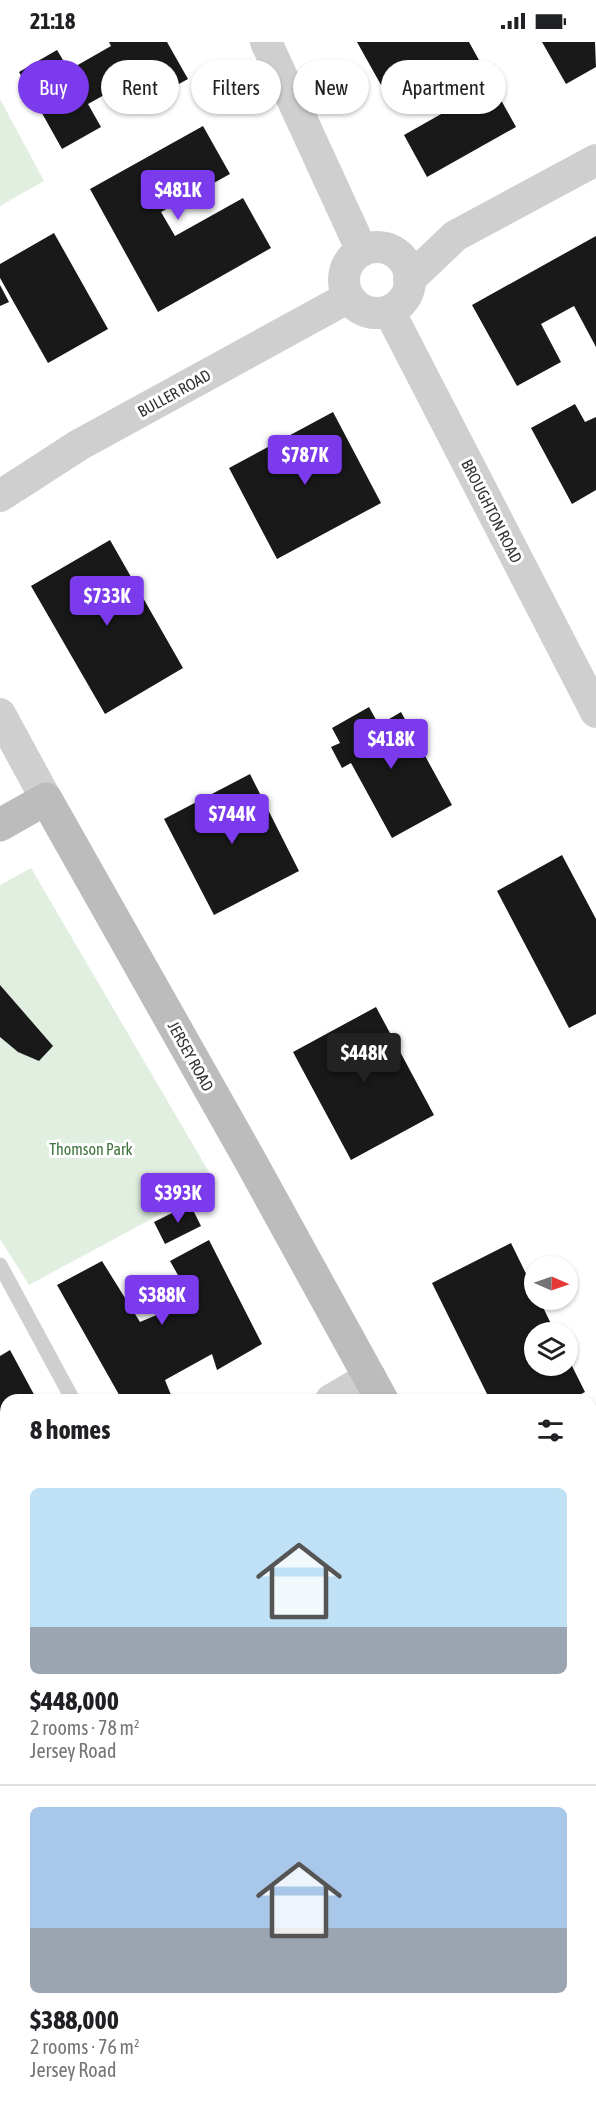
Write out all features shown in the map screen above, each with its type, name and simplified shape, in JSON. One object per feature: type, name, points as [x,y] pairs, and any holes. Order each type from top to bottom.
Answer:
[{"type":"street","points":[[266,42],[362,251]]},
{"type":"street","points":[[409,280],[455,236],[596,160]]},
{"type":"street","points":[[383,248],[394,252],[402,259],[407,269],[409,280],[404,298],[389,311],[362,310],[349,297],[344,277],[347,266],[362,251],[383,248]]},
{"type":"street","name":"BULLER ROAD","points":[[1,495],[79,445],[349,297]]},
{"type":"street","name":"BROUGHTON ROAD","points":[[389,311],[596,712]]},
{"type":"street","name":"JERSEY ROAD","points":[[0,714],[376,1388]]},
{"type":"street","points":[[0,825],[46,799]]},
{"type":"street","points":[[354,1394],[376,1388]]},
{"type":"lane","points":[[0,1265],[70,1394]]},
{"type":"green space","points":[[0,99],[44,181],[0,206]]},
{"type":"green space","name":"Thomson Park","points":[[31,868],[216,1184],[29,1285],[0,1239],[0,885]]},
{"type":"building","points":[[109,42],[167,42],[177,60],[101,60],[101,97],[89,103],[89,60],[86,60],[111,46]]},
{"type":"building","points":[[357,42],[469,42],[479,60],[381,60],[381,85]]},
{"type":"building","points":[[542,42],[595,42],[596,67],[566,84]]},
{"type":"building","points":[[57,50],[63,60],[40,60]]},
{"type":"building","points":[[179,63],[188,79],[179,84]]},
{"type":"building","points":[[89,106],[101,127],[62,149],[42,114],[89,114]]},
{"type":"building","points":[[506,109],[516,127],[427,177],[404,135],[441,114],[506,114]]},
{"type":"building","points":[[203,126],[230,174],[161,212],[175,236],[243,198],[271,248],[158,312],[90,189]]},
{"type":"building","points":[[54,233],[108,329],[48,363],[0,278],[0,264]]},
{"type":"building","points":[[596,236],[596,347],[574,306],[541,324],[561,362],[517,386],[472,305]]},
{"type":"building","points":[[0,285],[9,302],[0,306]]},
{"type":"building","points":[[575,404],[585,422],[596,417],[596,490],[572,504],[531,428]]},
{"type":"building","points":[[333,412],[381,503],[277,559],[229,468]]},
{"type":"building","points":[[110,540],[183,668],[105,714],[31,586]]},
{"type":"building","points":[[369,707],[379,725],[401,712],[452,805],[392,838],[351,763],[342,768],[331,747],[340,743],[332,728]]},
{"type":"building","points":[[250,774],[299,871],[214,915],[164,819]]},
{"type":"building","points":[[562,855],[596,919],[596,1014],[569,1028],[497,891]]},
{"type":"building","points":[[0,985],[53,1046],[39,1061],[18,1052],[0,1037]]},
{"type":"building","points":[[376,1007],[434,1115],[351,1160],[293,1052]]},
{"type":"building","points":[[190,1204],[201,1226],[165,1244],[154,1222]]},
{"type":"building","points":[[209,1240],[262,1344],[217,1370],[212,1354],[165,1380],[171,1394],[119,1394],[57,1285],[102,1261],[140,1322],[192,1300],[170,1261]]},
{"type":"building","points":[[511,1243],[524,1270],[524,1310],[544,1310],[550,1322],[524,1322],[524,1376],[577,1376],[585,1392],[581,1394],[487,1394],[432,1283]]},
{"type":"building","points":[[10,1350],[34,1394],[0,1394],[0,1356]]}]
